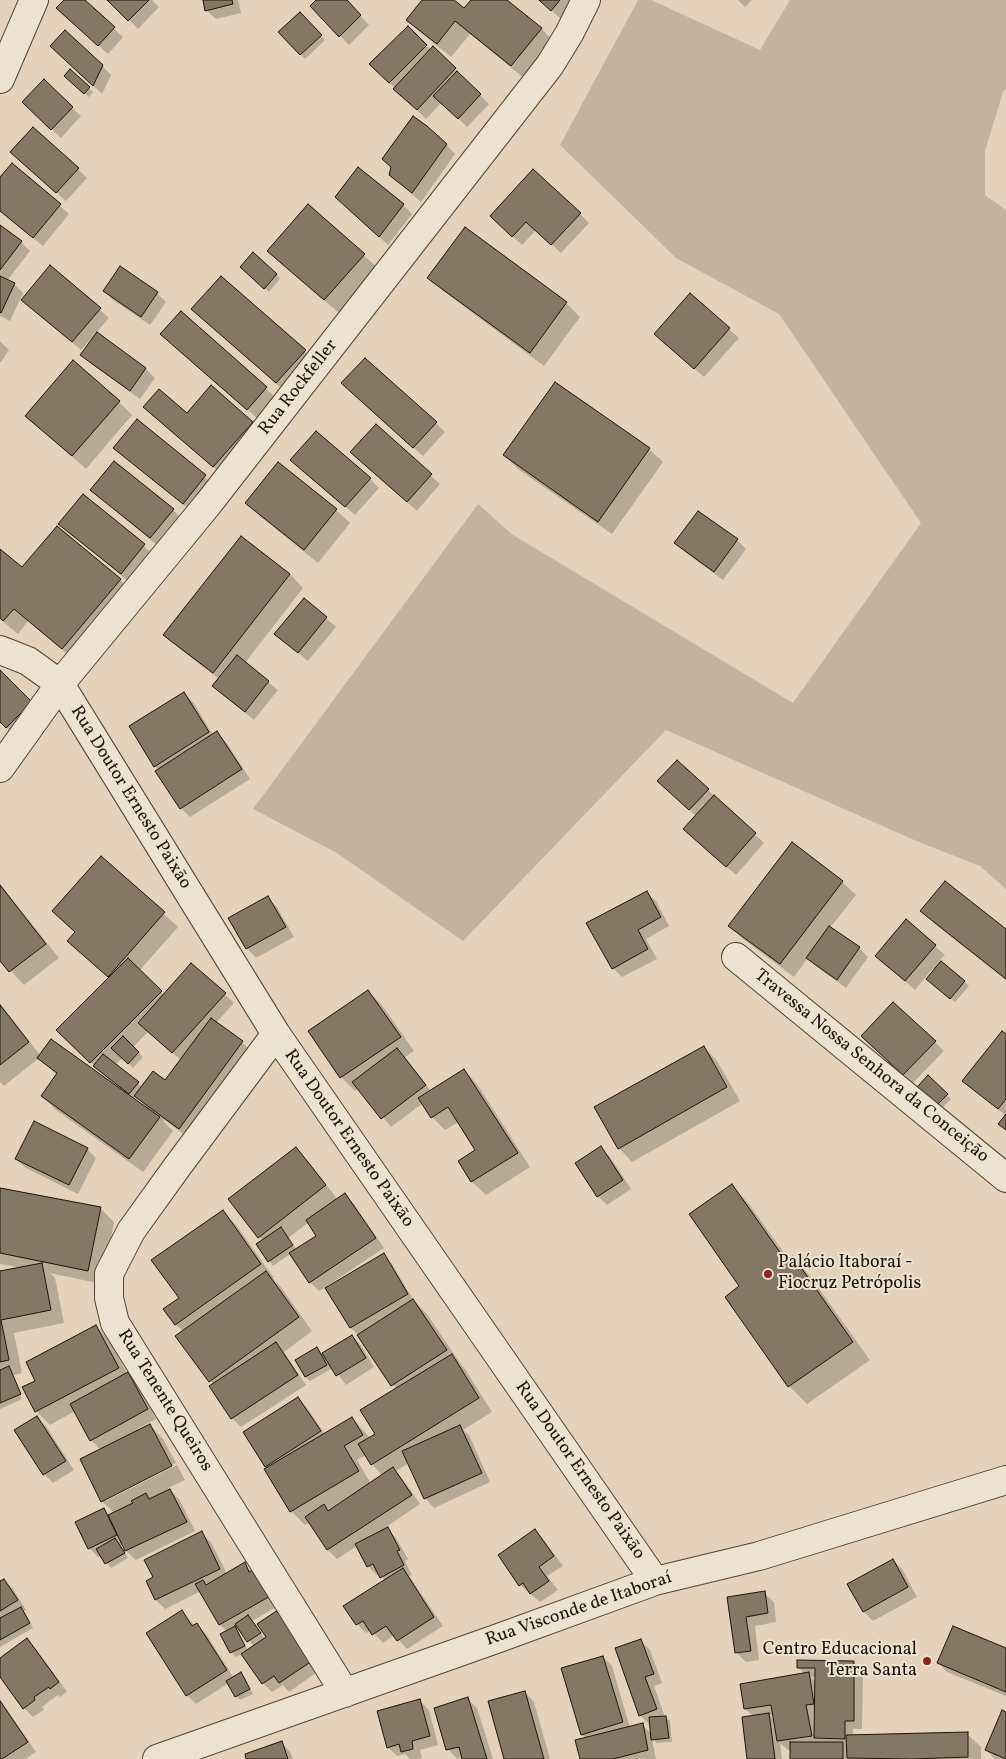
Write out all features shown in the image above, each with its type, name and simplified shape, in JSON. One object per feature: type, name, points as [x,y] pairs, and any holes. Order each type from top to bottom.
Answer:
[{"type":"street","points":[[0,79],[34,0]]},
{"type":"street","name":"Rua Rockfeller","points":[[0,768],[60,684],[208,504],[550,65],[569,34],[586,0]]},
{"type":"street","points":[[0,650],[28,661],[60,684]]},
{"type":"street","name":"Rua Doutor Ernesto Paixão","points":[[60,684],[276,1034],[655,1581]]},
{"type":"street","name":"Travessa Nossa Senhora da Conceição","points":[[736,957],[1006,1178]]},
{"type":"street","name":"Rua Tenente Queiros","points":[[276,1034],[131,1231],[109,1274],[109,1298],[115,1323],[345,1693]]},
{"type":"street","name":"Rua Visconde de Itaboraí","points":[[158,1759],[655,1581],[759,1556],[1006,1480]]},
{"type":"shaded area","points":[[638,0],[651,0],[760,50],[790,0],[1006,0],[1006,89],[1003,92],[985,151],[985,195],[1006,210],[1006,889],[980,866],[914,840],[666,730],[463,941],[337,853],[253,809],[478,504],[513,535],[793,703],[921,523],[779,314],[676,258],[560,145]]},
{"type":"building","points":[[64,0],[85,0],[115,27],[98,46],[56,8]]},
{"type":"building","points":[[107,0],[149,0],[128,21]]},
{"type":"building","points":[[203,0],[232,0],[233,4],[205,11]]},
{"type":"building","points":[[316,0],[347,0],[361,15],[339,37],[310,6]]},
{"type":"building","points":[[422,0],[454,0],[464,8],[471,0],[507,0],[542,28],[511,66],[455,21],[437,44],[406,20]]},
{"type":"building","points":[[539,0],[560,0],[551,11]]},
{"type":"building","points":[[300,12],[322,35],[300,55],[278,32]]},
{"type":"building","points":[[408,26],[427,45],[389,83],[369,64]]},
{"type":"building","points":[[65,30],[103,65],[93,86],[50,46]]},
{"type":"building","points":[[433,46],[456,68],[417,110],[393,89]]},
{"type":"building","points":[[70,69],[90,87],[84,94],[64,76]]},
{"type":"building","points":[[457,71],[481,94],[458,119],[433,96]]},
{"type":"building","points":[[44,79],[73,107],[51,130],[22,102]]},
{"type":"building","points":[[413,116],[447,144],[412,193],[389,175],[391,167],[382,159]]},
{"type":"building","points":[[33,127],[79,168],[56,193],[10,152]]},
{"type":"building","points":[[12,163],[61,204],[33,238],[0,211],[0,177]]},
{"type":"building","points":[[358,167],[404,204],[379,237],[335,197]]},
{"type":"building","points":[[533,169],[581,213],[551,245],[526,222],[512,237],[490,216]]},
{"type":"building","points":[[308,204],[365,254],[324,300],[267,251]]},
{"type":"building","points":[[0,225],[22,241],[0,270]]},
{"type":"building","points":[[465,227],[567,302],[530,353],[427,278]]},
{"type":"building","points":[[253,252],[277,274],[264,289],[240,267]]},
{"type":"building","points":[[50,265],[101,308],[72,342],[21,300]]},
{"type":"building","points":[[120,266],[158,292],[141,317],[103,291]]},
{"type":"building","points":[[0,276],[15,283],[1,313],[0,312]]},
{"type":"building","points":[[221,276],[306,350],[276,383],[191,309]]},
{"type":"building","points":[[690,293],[730,328],[694,369],[654,334]]},
{"type":"building","points":[[181,311],[267,387],[247,410],[160,334]]},
{"type":"building","points":[[97,332],[146,368],[130,391],[80,355]]},
{"type":"building","points":[[365,358],[437,422],[413,448],[341,383]]},
{"type":"building","points":[[73,360],[120,401],[72,456],[25,416]]},
{"type":"building","points":[[555,382],[650,448],[598,522],[503,455]]},
{"type":"building","points":[[211,385],[253,422],[213,467],[143,407],[159,389],[187,413]]},
{"type":"building","points":[[137,419],[206,475],[183,504],[113,448]]},
{"type":"building","points":[[376,424],[432,474],[407,502],[350,452]]},
{"type":"building","points":[[316,431],[371,478],[345,507],[290,460]]},
{"type":"building","points":[[114,461],[174,509],[150,538],[90,490]]},
{"type":"building","points":[[278,462],[337,509],[304,550],[245,503]]},
{"type":"building","points":[[83,494],[145,544],[121,574],[58,524]]},
{"type":"building","points":[[698,511],[738,539],[714,572],[674,543]]},
{"type":"building","points":[[57,526],[121,579],[62,649],[14,609],[3,621],[0,618],[0,549],[22,567]]},
{"type":"building","points":[[241,536],[290,574],[213,673],[163,635]]},
{"type":"building","points":[[304,598],[327,617],[298,653],[274,634]]},
{"type":"building","points":[[237,655],[269,681],[245,712],[212,686]]},
{"type":"building","points":[[0,670],[32,702],[6,728],[0,722]]},
{"type":"building","points":[[184,692],[209,732],[154,767],[129,726]]},
{"type":"building","points":[[217,731],[242,769],[180,809],[155,771]]},
{"type":"building","points":[[677,760],[709,789],[689,810],[657,781]]},
{"type":"building","points":[[714,795],[756,833],[726,867],[683,829]]},
{"type":"building","points":[[792,842],[843,881],[780,964],[728,926]]},
{"type":"building","points":[[101,856],[165,912],[108,977],[67,941],[75,932],[52,911]]},
{"type":"building","points":[[945,881],[1006,929],[1006,979],[920,911]]},
{"type":"building","points":[[0,885],[46,944],[9,972],[0,961]]},
{"type":"building","points":[[647,891],[661,917],[638,930],[648,949],[612,969],[586,923]]},
{"type":"building","points":[[268,896],[286,927],[246,949],[228,918]]},
{"type":"building","points":[[906,919],[936,945],[905,981],[875,956]]},
{"type":"building","points":[[829,926],[860,947],[837,980],[806,958]]},
{"type":"building","points":[[128,958],[162,991],[90,1063],[56,1030]]},
{"type":"building","points":[[941,961],[965,981],[950,999],[926,979]]},
{"type":"building","points":[[191,963],[226,993],[172,1053],[138,1023]]},
{"type":"building","points":[[368,990],[401,1037],[340,1078],[308,1031]]},
{"type":"building","points":[[893,1002],[936,1041],[903,1075],[861,1036]]},
{"type":"building","points":[[0,1005],[29,1042],[0,1065]]},
{"type":"building","points":[[211,1018],[243,1041],[179,1129],[134,1096],[153,1071],[165,1080]]},
{"type":"building","points":[[1002,1031],[1006,1034],[1006,1099],[998,1109],[962,1081]]},
{"type":"building","points":[[123,1036],[139,1052],[128,1064],[111,1048]]},
{"type":"building","points":[[51,1039],[160,1117],[129,1159],[41,1096],[57,1073],[37,1058]]},
{"type":"building","points":[[704,1046],[727,1087],[618,1149],[594,1107]]},
{"type":"building","points":[[397,1048],[426,1085],[381,1119],[352,1082]]},
{"type":"building","points":[[103,1054],[139,1082],[129,1094],[93,1066]]},
{"type":"building","points":[[464,1069],[518,1153],[471,1182],[458,1161],[475,1150],[448,1107],[431,1118],[418,1098]]},
{"type":"building","points":[[928,1075],[948,1094],[929,1113],[910,1095]]},
{"type":"building","points":[[1006,1114],[1006,1130],[998,1124]]},
{"type":"building","points":[[34,1121],[88,1148],[69,1185],[15,1159]]},
{"type":"building","points":[[601,1146],[623,1180],[597,1197],[575,1163]]},
{"type":"building","points":[[296,1147],[326,1185],[258,1238],[228,1199]]},
{"type":"building","name":"Palácio Itaboraí - Fiocruz Petrópolis","points":[[732,1184],[786,1261],[793,1256],[853,1342],[788,1387],[725,1297],[739,1286],[689,1214]]},
{"type":"building","points":[[0,1188],[101,1207],[88,1271],[0,1253]]},
{"type":"building","points":[[345,1193],[376,1238],[309,1283],[289,1253],[316,1236],[306,1220]]},
{"type":"building","points":[[223,1210],[261,1264],[175,1325],[163,1309],[179,1298],[151,1260]]},
{"type":"building","points":[[281,1227],[293,1245],[268,1262],[256,1244]]},
{"type":"building","points":[[384,1253],[408,1294],[350,1328],[325,1288]]},
{"type":"building","points":[[42,1263],[51,1310],[1,1320],[9,1360],[0,1362],[0,1271]]},
{"type":"building","points":[[266,1271],[299,1317],[209,1382],[175,1336]]},
{"type":"building","points":[[413,1299],[447,1350],[391,1386],[357,1335]]},
{"type":"building","points":[[96,1325],[119,1368],[35,1412],[22,1387],[35,1381],[26,1362]]},
{"type":"building","points":[[352,1335],[366,1358],[336,1376],[322,1353]]},
{"type":"building","points":[[276,1342],[298,1375],[231,1419],[209,1386]]},
{"type":"building","points":[[317,1347],[327,1365],[305,1377],[295,1360]]},
{"type":"building","points":[[452,1354],[479,1398],[371,1465],[358,1444],[375,1434],[360,1410]]},
{"type":"building","points":[[9,1366],[21,1394],[0,1403],[0,1370]]},
{"type":"building","points":[[128,1372],[148,1409],[90,1441],[70,1404]]},
{"type":"building","points":[[298,1397],[321,1431],[265,1467],[243,1432]]},
{"type":"building","points":[[37,1416],[66,1461],[43,1475],[14,1430]]},
{"type":"building","points":[[352,1417],[363,1435],[344,1446],[359,1471],[290,1512],[264,1469]]},
{"type":"building","points":[[150,1424],[172,1466],[101,1502],[80,1459]]},
{"type":"building","points":[[460,1425],[482,1473],[424,1499],[402,1451]]},
{"type":"building","points":[[393,1467],[412,1495],[327,1550],[305,1517],[324,1504],[328,1511]]},
{"type":"building","points":[[170,1489],[187,1522],[125,1551],[108,1515],[133,1503],[131,1501],[146,1493],[149,1499]]},
{"type":"building","points":[[104,1508],[117,1535],[88,1549],[75,1522]]},
{"type":"building","points":[[388,1527],[400,1550],[397,1551],[404,1565],[380,1578],[373,1564],[367,1567],[355,1544]]},
{"type":"building","points":[[535,1529],[554,1556],[539,1567],[549,1581],[530,1594],[523,1583],[519,1586],[498,1555]]},
{"type":"building","points":[[202,1531],[220,1569],[155,1600],[146,1581],[153,1577],[144,1560]]},
{"type":"building","points":[[115,1538],[125,1553],[105,1564],[96,1549]]},
{"type":"building","points":[[893,1559],[908,1587],[863,1612],[847,1584]]},
{"type":"building","points":[[245,1562],[249,1572],[259,1566],[274,1594],[219,1625],[195,1584],[203,1580],[206,1585]]},
{"type":"building","points":[[403,1568],[434,1617],[397,1641],[386,1626],[372,1635],[363,1621],[356,1625],[343,1606]]},
{"type":"building","points":[[4,1579],[18,1600],[0,1611],[0,1581]]},
{"type":"building","points":[[765,1591],[768,1613],[746,1617],[751,1651],[735,1653],[727,1597]]},
{"type":"building","points":[[21,1607],[30,1623],[0,1640],[0,1618]]},
{"type":"building","points":[[182,1610],[192,1626],[197,1623],[227,1670],[186,1696],[146,1633]]},
{"type":"building","points":[[278,1610],[312,1661],[279,1683],[274,1676],[262,1684],[241,1654],[266,1637],[257,1624]]},
{"type":"building","points":[[248,1615],[261,1633],[247,1642],[235,1624]]},
{"type":"building","points":[[235,1626],[245,1646],[230,1653],[220,1634]]},
{"type":"building","points":[[953,1626],[1006,1648],[1006,1692],[937,1663]]},
{"type":"building","points":[[27,1638],[59,1682],[34,1697],[35,1700],[23,1709],[0,1677],[0,1658]]},
{"type":"building","points":[[641,1639],[654,1674],[645,1677],[657,1709],[639,1716],[615,1648]]},
{"type":"building","points":[[603,1656],[623,1722],[581,1735],[561,1668]]},
{"type":"building","points":[[797,1660],[854,1661],[854,1721],[845,1721],[845,1739],[814,1738],[815,1668],[797,1668]]},
{"type":"building","points":[[241,1672],[250,1689],[235,1697],[226,1681]]},
{"type":"building","points":[[809,1672],[814,1704],[806,1705],[812,1736],[777,1741],[771,1705],[744,1709],[740,1684]]},
{"type":"building","points":[[525,1691],[544,1759],[504,1759],[488,1701]]},
{"type":"building","points":[[468,1697],[487,1759],[462,1759],[459,1747],[446,1750],[434,1708]]},
{"type":"building","points":[[420,1699],[430,1736],[412,1741],[413,1749],[401,1752],[399,1744],[387,1748],[377,1711]]},
{"type":"building","points":[[0,1701],[28,1742],[2,1759],[0,1759]]},
{"type":"building","points":[[1002,1710],[1006,1712],[1006,1759],[985,1750]]},
{"type":"building","points":[[769,1713],[775,1759],[747,1759],[742,1717]]},
{"type":"building","points":[[666,1716],[669,1738],[651,1740],[649,1717]]},
{"type":"building","points":[[643,1723],[648,1750],[613,1759],[580,1759],[575,1740]]},
{"type":"building","points":[[968,1732],[968,1757],[912,1759],[847,1758],[846,1735]]},
{"type":"building","points":[[282,1741],[288,1759],[246,1759],[245,1754]]},
{"type":"building","points":[[790,1742],[843,1742],[843,1759],[790,1759]]},
{"type":"place","name":"Palácio Itaboraí - Fiocruz Petrópolis","points":[[768,1274]]},
{"type":"place","name":"Centro Educacional Terra Santa","points":[[927,1661]]}]
